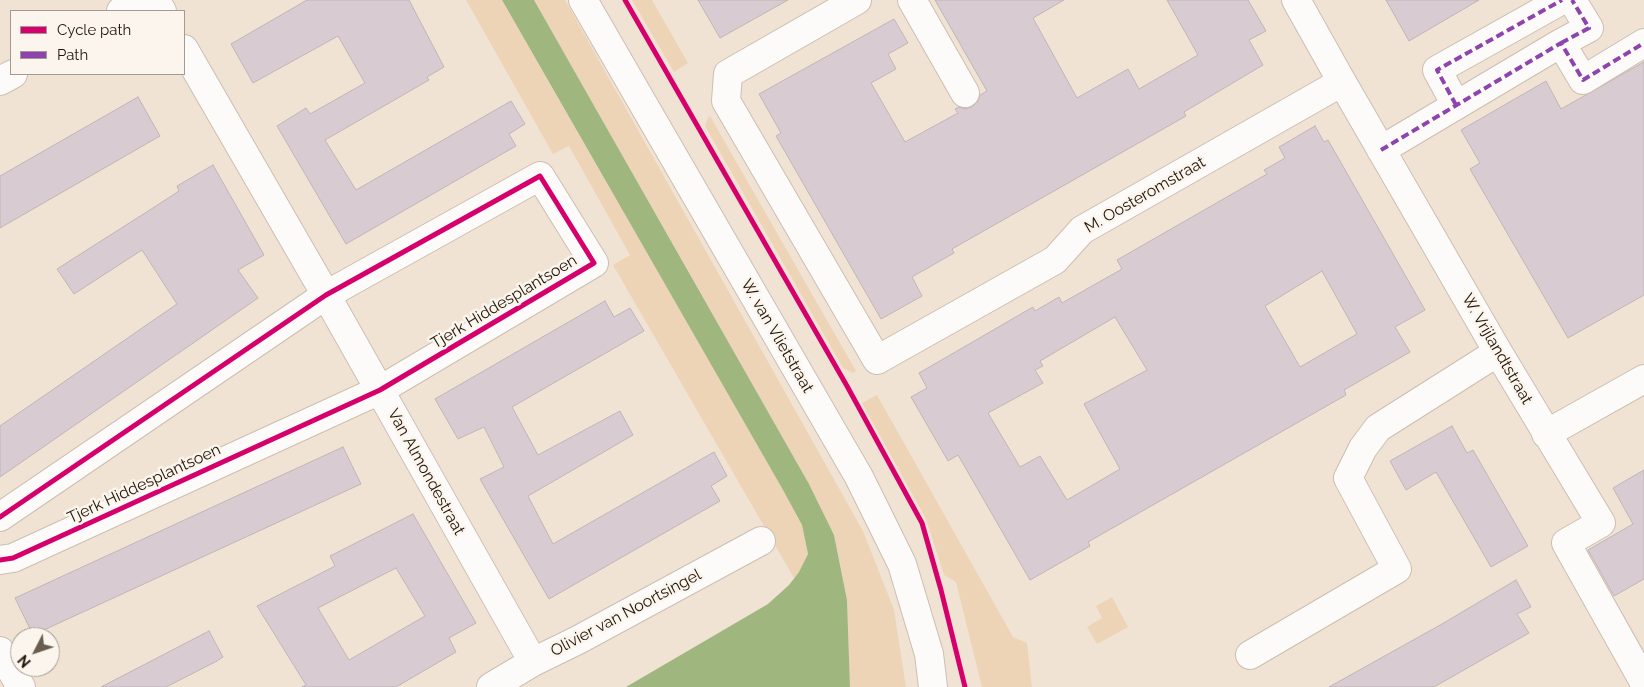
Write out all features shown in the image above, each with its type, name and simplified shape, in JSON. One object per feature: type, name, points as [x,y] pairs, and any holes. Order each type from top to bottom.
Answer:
[{"type":"street","points":[[123,10],[141,0]]},
{"type":"street","name":"W. van Vlietstraat","points":[[584,0],[859,478],[902,564],[929,654],[933,687]]},
{"type":"street","name":"M. Oosteromstraat","points":[[857,0],[728,74],[726,100],[877,360],[1055,260],[1082,230],[1342,82]]},
{"type":"street","points":[[912,0],[965,93]]},
{"type":"street","name":"W. Vrijlandtstraat","points":[[1296,0],[1498,352],[1601,523],[1566,543],[1644,682]]},
{"type":"street","points":[[1456,105],[1437,70],[1562,0]]},
{"type":"street","points":[[1381,150],[1589,28],[1572,0]]},
{"type":"street","points":[[1561,44],[1582,80],[1644,42]]},
{"type":"street","name":"Van Almondestraat","points":[[185,51],[326,295],[533,662]]},
{"type":"street","points":[[0,81],[11,75]]},
{"type":"street","name":"Tjerk Hiddesplantsoen","points":[[0,517],[326,295],[540,176],[594,263],[380,390],[13,558],[0,560]]},
{"type":"street","points":[[1250,655],[1397,569],[1348,478],[1363,448],[1378,428],[1498,352]]},
{"type":"street","points":[[1546,434],[1644,379]]},
{"type":"street","name":"Olivier van Noortsingel","points":[[491,687],[533,662],[578,640],[761,541]]},
{"type":"street","points":[[0,651],[21,687]]},
{"type":"shaded area","points":[[466,0],[502,0],[783,490],[802,525],[808,554],[794,578],[613,265],[630,255],[569,146],[553,154]]},
{"type":"shaded area","points":[[502,0],[534,0],[809,484],[834,535],[847,600],[850,687],[626,687],[768,604],[789,585],[799,572],[808,554],[802,525],[783,490]]},
{"type":"shaded area","points":[[534,0],[565,0],[863,531],[894,610],[906,687],[850,687],[847,600],[834,535],[809,484]]},
{"type":"shaded area","points":[[632,0],[652,0],[688,63],[674,72]]},
{"type":"shaded area","points":[[710,116],[856,371],[853,373],[843,368],[705,126]]},
{"type":"shaded area","points":[[877,395],[1013,637],[1027,643],[1032,687],[982,687],[956,582],[944,575],[926,519],[862,403]]},
{"type":"shaded area","points":[[1112,597],[1128,627],[1097,644],[1087,627],[1102,618],[1096,606]]},
{"type":"building","points":[[307,0],[409,0],[444,67],[427,77],[429,80],[325,140],[356,190],[511,101],[525,124],[509,134],[516,146],[346,244],[277,126],[306,108],[310,114],[365,83],[338,36],[253,83],[231,44]]},
{"type":"building","points":[[698,0],[788,0],[720,38]]},
{"type":"building","points":[[935,0],[1064,0],[1033,18],[1077,98],[1128,69],[1139,89],[1198,55],[1167,0],[1248,0],[1266,31],[1249,40],[1263,65],[1184,112],[1186,116],[952,249],[954,253],[912,277],[922,296],[881,319],[776,136],[781,133],[759,94],[894,19],[908,43],[888,54],[896,69],[871,83],[905,142],[958,113],[955,109],[959,107],[965,109],[972,107],[978,101],[980,95],[987,91]]},
{"type":"building","points":[[1386,0],[1479,0],[1409,41]]},
{"type":"building","points":[[1644,62],[1644,295],[1568,338],[1470,169],[1480,163],[1461,130],[1546,81],[1561,109]]},
{"type":"building","points":[[138,97],[160,136],[0,228],[0,176]]},
{"type":"building","points":[[1315,126],[1324,142],[1328,140],[1425,310],[1395,327],[1410,352],[1344,390],[1346,395],[1088,542],[1090,546],[1030,580],[958,455],[948,461],[911,397],[927,388],[919,373],[1033,307],[1035,311],[1059,297],[1062,303],[1122,269],[1117,260],[1267,174],[1264,170],[1285,158],[1279,147]],"holes":[[[1322,271],[1357,334],[1300,367],[1265,306]],[[1115,317],[1147,370],[1084,404],[1120,469],[1067,500],[1040,456],[1020,467],[988,413],[1043,383],[1035,370],[1043,366],[1040,361]]]},
{"type":"building","points":[[213,165],[264,255],[238,270],[258,298],[0,477],[0,426],[177,304],[142,250],[74,294],[57,269],[179,191],[177,186]]},
{"type":"building","points":[[605,301],[614,317],[630,308],[644,331],[512,407],[538,455],[620,411],[633,435],[528,496],[553,544],[714,452],[727,476],[711,486],[720,501],[549,599],[480,479],[504,467],[484,427],[458,439],[435,399]]},
{"type":"building","points":[[1452,426],[1467,453],[1473,450],[1528,546],[1491,567],[1436,472],[1406,490],[1390,461]]},
{"type":"building","points":[[343,447],[361,484],[50,627],[29,627],[15,598]]},
{"type":"building","points":[[1644,470],[1644,579],[1614,596],[1588,550],[1633,524],[1613,488]]},
{"type":"building","points":[[413,514],[476,623],[449,638],[456,652],[396,687],[302,687],[306,685],[257,606],[335,566],[330,556]],"holes":[[[396,568],[425,616],[349,660],[318,608]]]},
{"type":"building","points":[[1516,580],[1531,607],[1517,614],[1529,633],[1434,687],[1329,687],[1442,624]]},
{"type":"building","points":[[209,631],[223,657],[217,661],[166,687],[101,687]]},
{"type":"marked path","points":[[1456,105],[1437,70],[1562,0]]},
{"type":"marked path","points":[[1561,43],[1589,28],[1572,0]]},
{"type":"marked path","points":[[1381,150],[1561,43],[1583,80],[1644,43]]},
{"type":"cycle path","points":[[625,0],[847,386],[922,523],[965,687]]},
{"type":"cycle path","points":[[0,517],[326,295],[540,176],[594,263],[380,390],[13,558],[0,560]]}]
